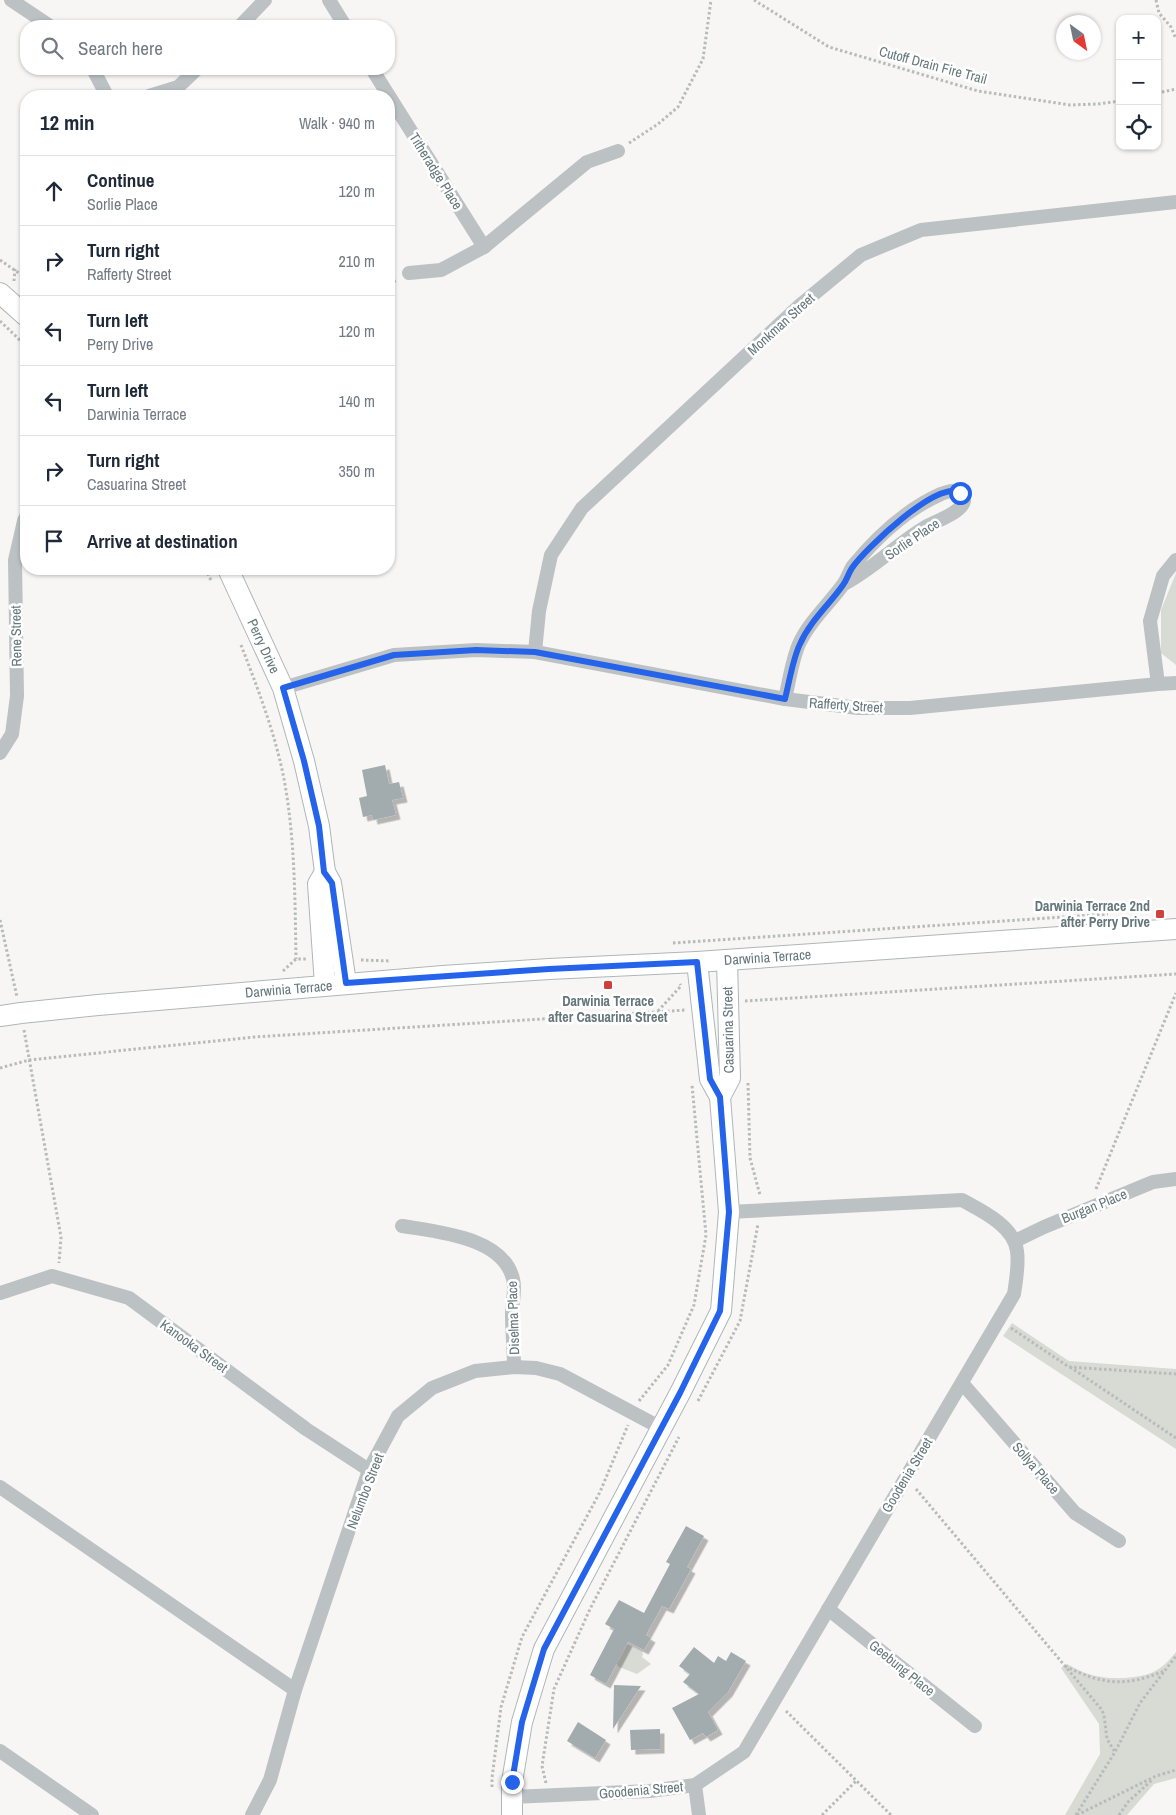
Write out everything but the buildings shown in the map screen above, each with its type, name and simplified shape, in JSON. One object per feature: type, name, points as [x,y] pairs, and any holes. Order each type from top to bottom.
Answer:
[{"type":"street","points":[[11,0],[41,20]]},
{"type":"street","points":[[246,20],[265,0]]},
{"type":"street","points":[[329,0],[341,20]]},
{"type":"street","points":[[96,75],[104,90]]},
{"type":"street","points":[[171,90],[178,88],[191,75]]},
{"type":"street","name":"Titheradge Place","points":[[376,75],[385,90]]},
{"type":"street","name":"Titheradge Place","points":[[395,106],[484,247]]},
{"type":"street","points":[[409,273],[441,270],[484,247],[587,162],[618,151]]},
{"type":"street","name":"Monkman Street","points":[[535,652],[539,611],[551,554],[582,508],[798,307],[861,255],[921,230],[1176,202]]},
{"type":"street","points":[[0,294],[20,308]]},
{"type":"street","name":"Sorlie Place","points":[[785,699],[799,644],[866,551],[899,521],[925,502],[945,492],[954,490],[962,494],[964,502],[960,509],[926,527],[863,574],[844,584]]},
{"type":"street","name":"Rene Street","points":[[0,753],[12,734],[17,696],[15,560],[20,538]]},
{"type":"street","points":[[1158,684],[1150,621],[1164,576],[1176,560]]},
{"type":"street","name":"Perry Drive","points":[[231,575],[283,688],[304,761],[319,826],[324,872],[332,883],[346,983]]},
{"type":"street","name":"Rafferty Street","points":[[283,688],[394,655],[476,650],[535,652],[785,699],[858,708],[910,708],[1158,684],[1176,684]]},
{"type":"street","name":"Perry Drive","points":[[324,872],[318,884],[325,985]]},
{"type":"street","name":"Darwinia Terrace","points":[[0,1016],[21,1012],[346,983],[549,969],[697,962],[1176,929]]},
{"type":"street","name":"Casuarina Street","points":[[720,1097],[730,1078],[727,960]]},
{"type":"street","name":"Casuarina Street","points":[[511,1806],[512,1782],[522,1722],[544,1649],[661,1428],[720,1311],[729,1212],[720,1097],[710,1079],[697,962]]},
{"type":"street","name":"Burgan Place","points":[[1015,1241],[1153,1182],[1176,1180]]},
{"type":"street","points":[[729,1212],[962,1200],[993,1217],[1015,1241]]},
{"type":"street","name":"Diselma Place","points":[[402,1226],[454,1235],[486,1246],[504,1260],[513,1280],[514,1367]]},
{"type":"street","name":"Goodenia Street","points":[[511,1806],[695,1785],[744,1752],[1014,1294],[1018,1253],[1015,1241]]},
{"type":"street","name":"Kanooka Street","points":[[0,1294],[52,1276],[128,1298],[306,1429],[370,1470]]},
{"type":"street","name":"Nelumbo Street","points":[[252,1815],[270,1780],[295,1690],[370,1470],[398,1416],[432,1388],[475,1371],[514,1367],[536,1368],[560,1374],[661,1428]]},
{"type":"street","name":"Sollya Place","points":[[962,1383],[1075,1513],[1119,1541]]},
{"type":"street","points":[[0,1487],[295,1690]]},
{"type":"street","name":"Geebung Place","points":[[828,1609],[975,1726]]},
{"type":"street","points":[[1,1755],[92,1815]]},
{"type":"street","points":[[695,1785],[699,1815]]},
{"type":"path","points":[[618,151],[658,124],[678,107],[703,59],[711,0]]},
{"type":"path","name":"Cutoff Drain Fire Trail","points":[[754,0],[829,47],[978,91],[1070,105],[1116,102]]},
{"type":"path","points":[[1156,0],[1160,14],[1171,28],[1176,39]]},
{"type":"path","points":[[1161,92],[1176,89]]},
{"type":"path","points":[[0,260],[20,274]]},
{"type":"path","points":[[0,321],[20,340]]},
{"type":"path","points":[[208,575],[214,585]]},
{"type":"path","points":[[241,643],[267,711],[284,779],[292,839],[296,959]]},
{"type":"path","points":[[0,920],[21,1012],[61,1237],[58,1279]]},
{"type":"path","points":[[728,1013],[746,1000],[1176,974]]},
{"type":"path","points":[[1088,1209],[1176,993]]},
{"type":"path","points":[[0,1068],[29,1060],[254,1037],[685,1010],[703,1015]]},
{"type":"path","points":[[1000,1320],[1176,1438]]},
{"type":"path","points":[[1069,1367],[1176,1374]]},
{"type":"path","points":[[906,1477],[1102,1710],[1107,1739],[1115,1752]]},
{"type":"path","points":[[1076,1815],[1115,1752],[1140,1703],[1176,1656]]},
{"type":"path","points":[[1063,1664],[1100,1680],[1120,1683],[1135,1681],[1164,1671]]},
{"type":"path","points":[[775,1700],[891,1815]]},
{"type":"path","points":[[1076,1815],[1156,1776],[1176,1770]]},
{"type":"path","points":[[1119,1815],[1128,1802],[1156,1776]]},
{"type":"path","points":[[822,1815],[857,1780]]},
{"type":"shaded area","points":[[1176,573],[1176,665],[1161,653],[1161,610]]},
{"type":"shaded area","points":[[1012,1323],[1069,1361],[1176,1369],[1176,1449],[1003,1336]]},
{"type":"shaded area","points":[[627,1644],[642,1651],[642,1657],[651,1664],[637,1674],[619,1667],[614,1661]]},
{"type":"shaded area","points":[[1176,1652],[1176,1778],[1154,1784],[1127,1815],[1065,1815],[1100,1754],[1099,1724],[1061,1668],[1067,1664],[1085,1673],[1099,1677],[1136,1677],[1160,1668]]},
{"type":"place","name":"Darwinia Terrace 2nd after Perry Drive","points":[[1160,914]]},
{"type":"place","name":"Darwinia Terrace after Casuarina Street","points":[[608,985]]},
{"type":"route","points":[[512,1782],[522,1722],[544,1649],[680,1393],[720,1311],[729,1212],[720,1097],[710,1079],[697,962],[549,969],[346,983],[332,883],[324,872],[319,826],[304,761],[283,688],[394,655],[476,650],[535,652],[785,699],[799,644],[866,551],[899,521],[925,502],[950,490],[956,490],[960,493]]}]
